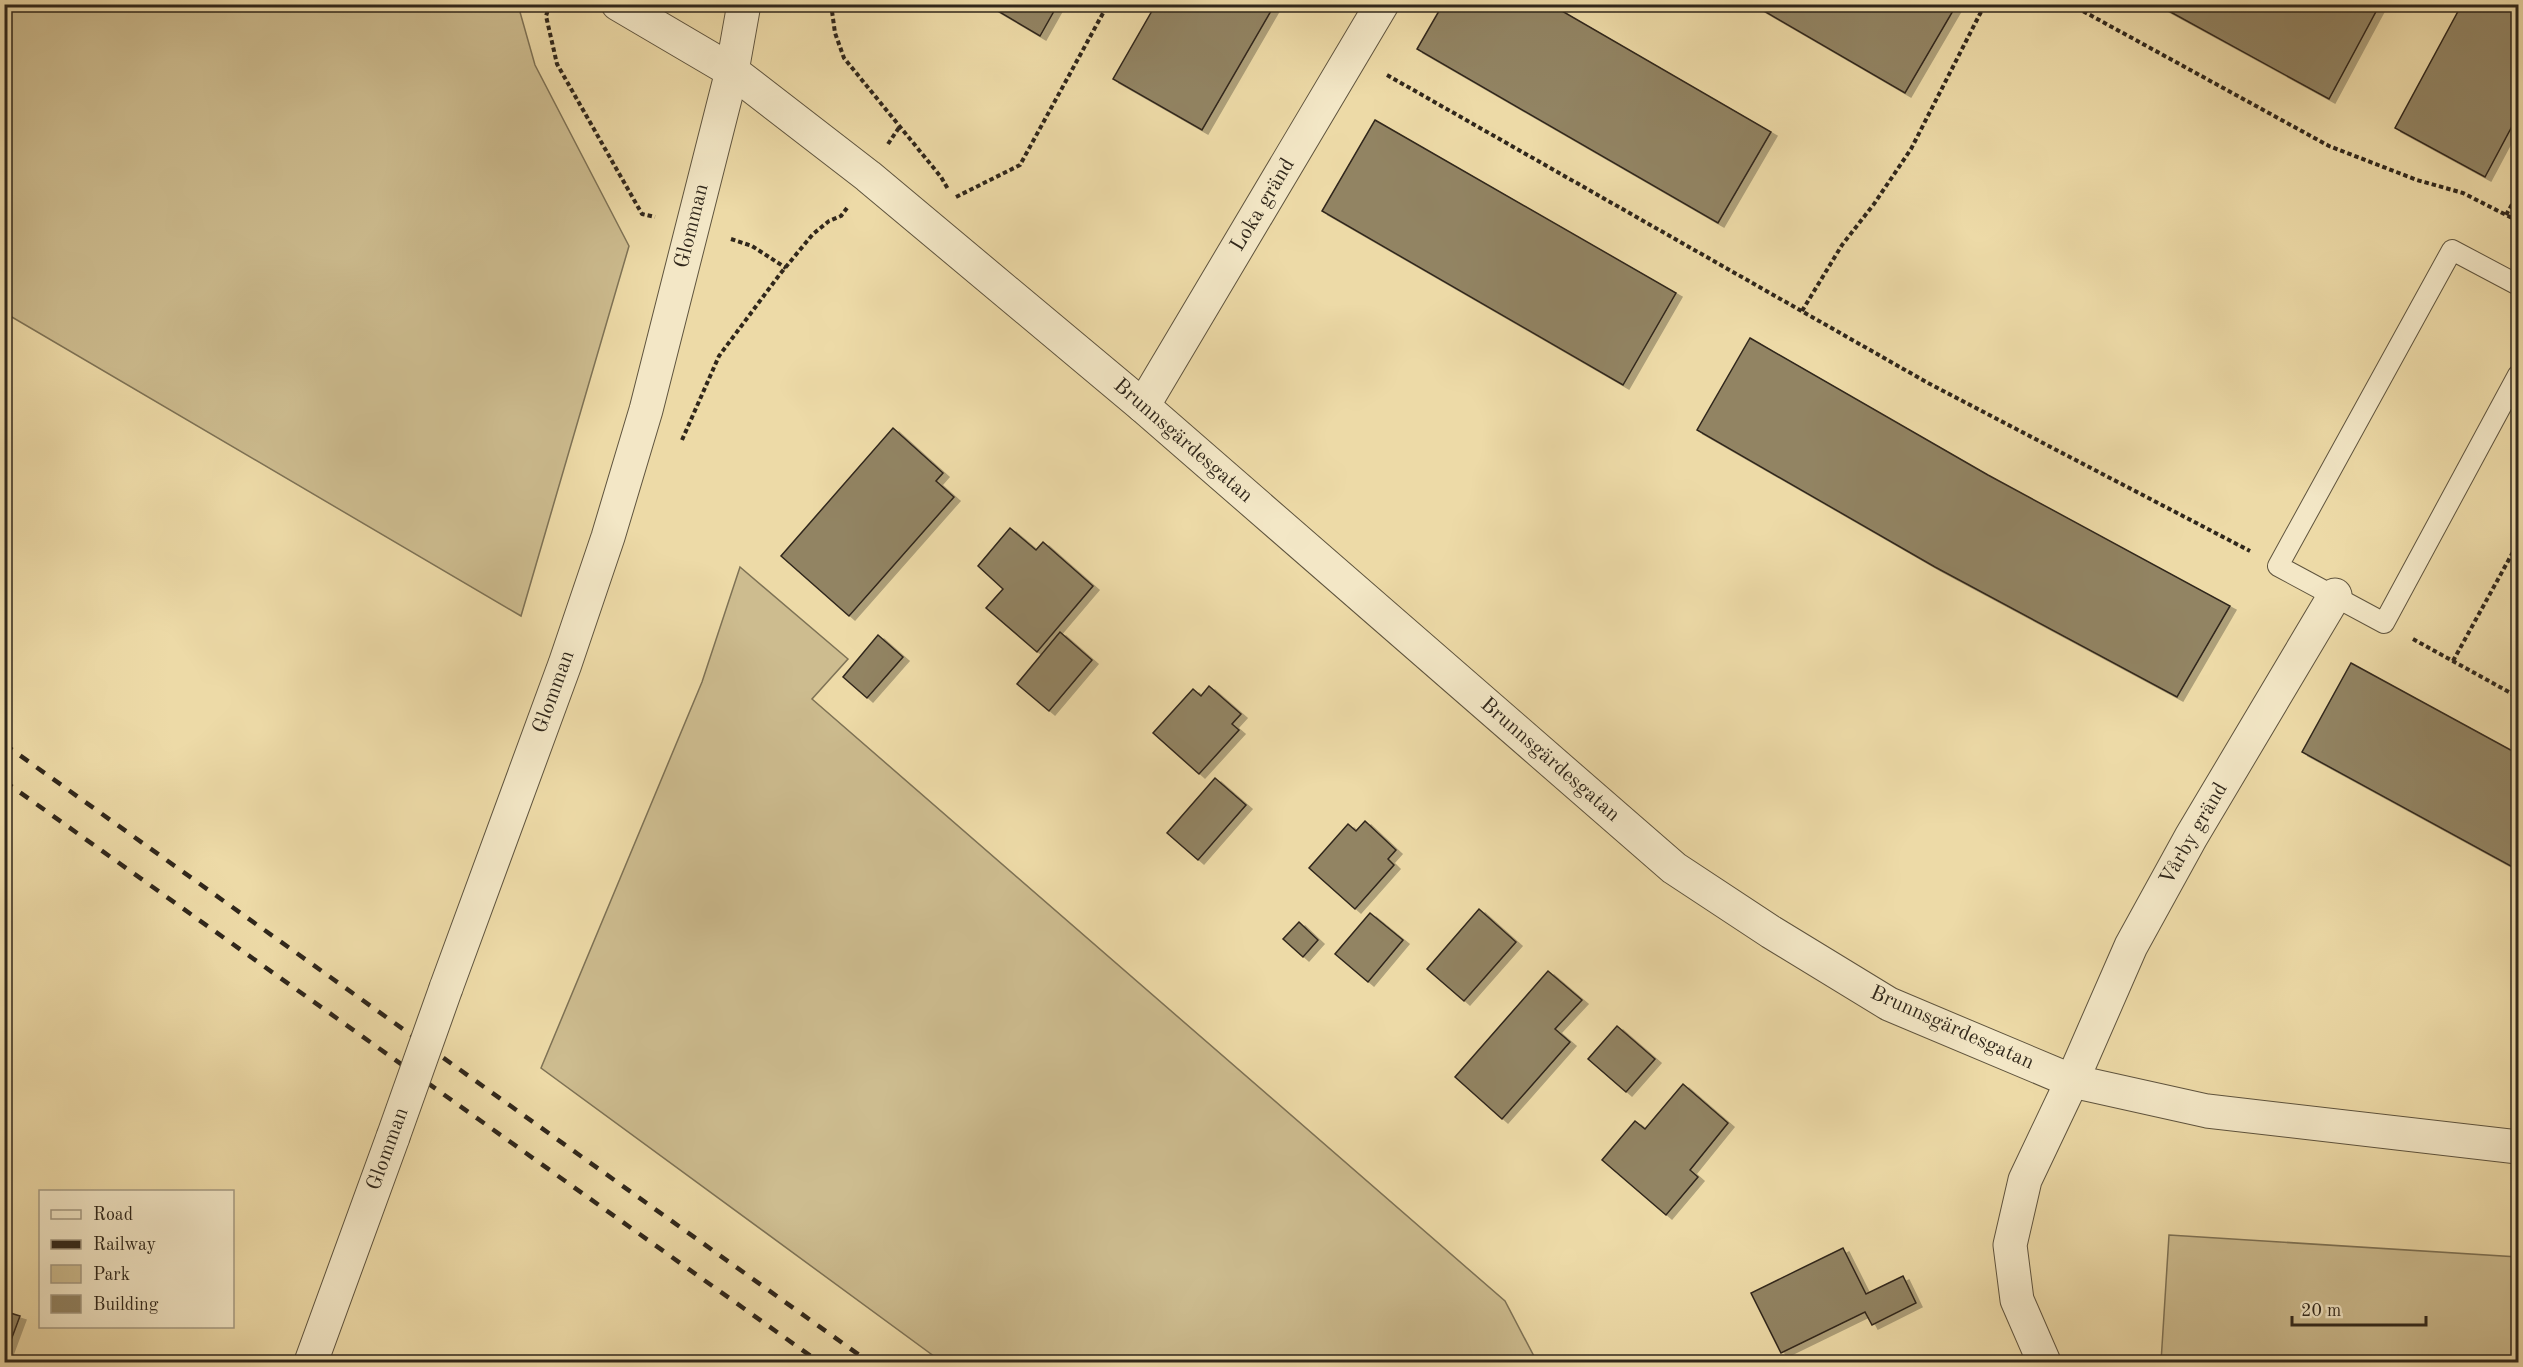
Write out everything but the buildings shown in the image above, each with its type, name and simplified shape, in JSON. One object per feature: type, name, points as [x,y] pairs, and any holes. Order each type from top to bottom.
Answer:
[{"type":"street","name":"Brunnsgärdesgatan","points":[[618,4],[732,71],[868,176],[1143,406],[1674,868],[1771,932],[1889,1004],[2072,1081],[2207,1111],[2518,1147]]},
{"type":"street","name":"Glomman","points":[[311,1362],[565,664],[608,537],[646,410],[732,71],[744,4]]},
{"type":"street","name":"Loka gränd","points":[[1143,406],[1382,4]]},
{"type":"street","name":"Vårby gränd","points":[[2044,1362],[2017,1300],[2010,1245],[2025,1180],[2072,1081],[2131,946],[2191,837],[2335,595]]},
{"type":"lane","points":[[2518,285],[2452,250],[2278,566],[2384,622],[2518,375]]},
{"type":"path","points":[[550,4],[546,16],[557,64],[642,214],[752,246],[786,268]]},
{"type":"path","points":[[831,4],[835,33],[844,58],[941,177],[971,226],[956,248]]},
{"type":"path","points":[[954,198],[1020,165],[1108,4]]},
{"type":"path","points":[[1802,311],[1842,245],[1874,204],[1911,149],[1985,4]]},
{"type":"path","points":[[2070,4],[2329,146],[2417,180],[2463,194],[2518,221]]},
{"type":"path","points":[[1353,55],[1928,383],[2278,566]]},
{"type":"path","points":[[780,274],[813,234],[829,221],[841,216],[868,176]]},
{"type":"path","points":[[2506,215],[2518,194]]},
{"type":"path","points":[[2453,661],[2518,543]]},
{"type":"path","points":[[2384,622],[2518,697]]},
{"type":"green space","points":[[5,4],[518,5],[535,65],[629,246],[521,616],[5,313]]},
{"type":"green space","points":[[740,567],[848,659],[812,699],[1505,1301],[1537,1362],[942,1362],[541,1068],[702,682]]},
{"type":"green space","points":[[2169,1235],[2518,1257],[2518,1362],[2161,1362]]},
{"type":"railway","points":[[4,744],[869,1362]]},
{"type":"railway","points":[[4,781],[819,1362]]}]
